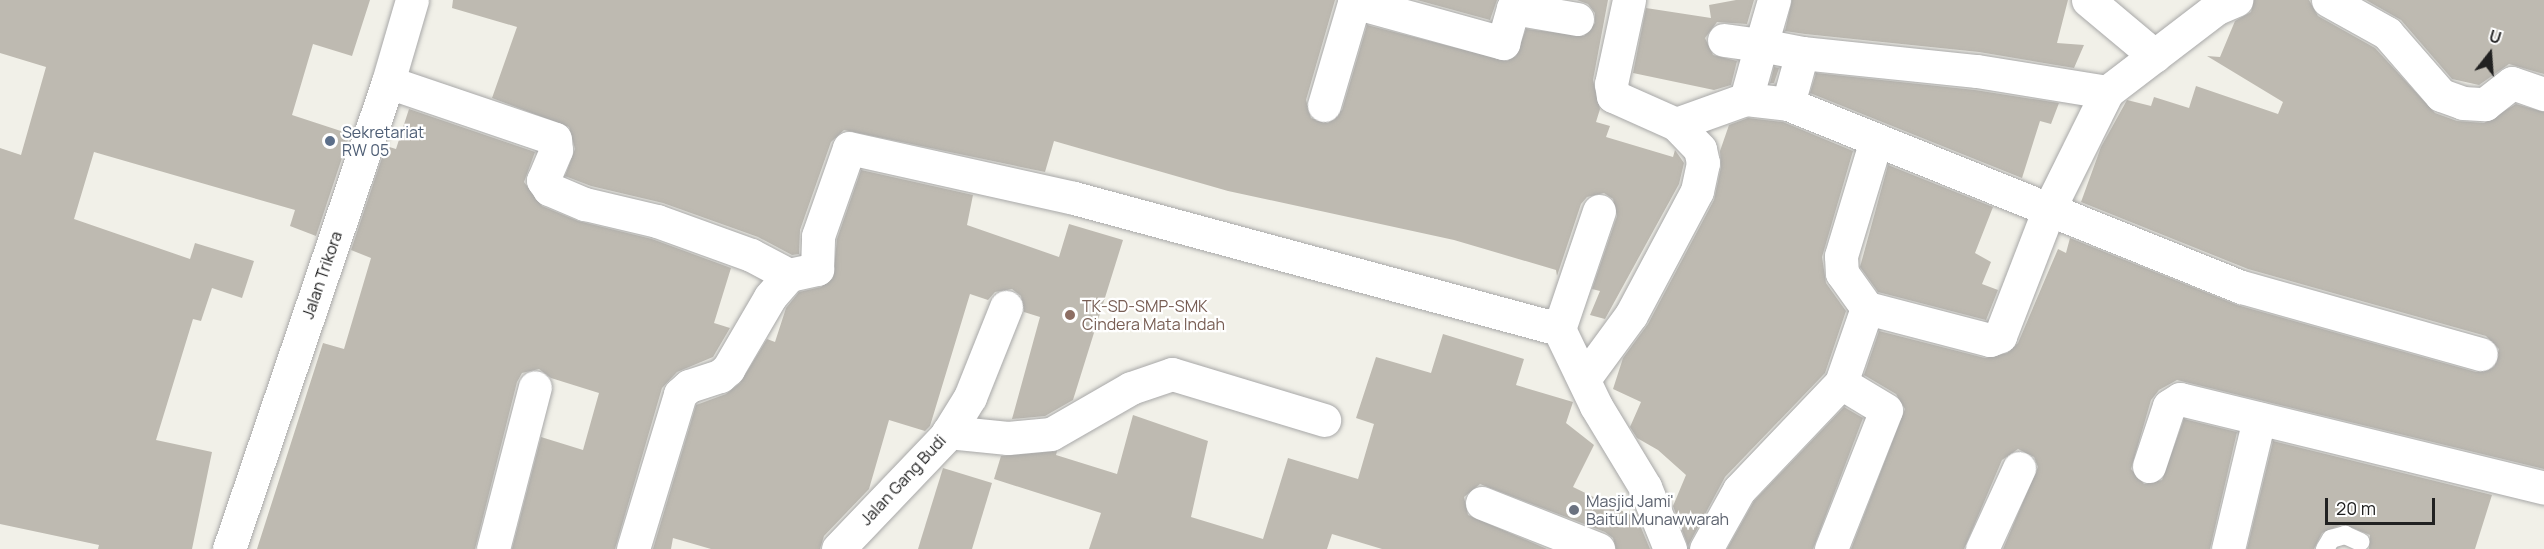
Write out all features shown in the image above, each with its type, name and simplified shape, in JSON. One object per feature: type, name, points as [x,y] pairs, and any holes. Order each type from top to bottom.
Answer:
[{"type":"street","name":"Jalan Trikora","points":[[229,549],[388,82],[412,0]]},
{"type":"street","points":[[1584,379],[1631,315],[1696,191],[1703,163],[1701,149],[1676,124],[1613,96],[1611,84],[1629,0]]},
{"type":"street","points":[[1746,99],[1774,0]]},
{"type":"street","points":[[2088,0],[2155,56]]},
{"type":"street","points":[[1876,140],[1840,267],[1867,308],[1990,340],[2000,336],[2049,209],[2107,92],[2217,8],[2236,0]]},
{"type":"street","points":[[2328,0],[2387,33],[2441,95],[2463,103],[2485,104],[2512,83],[2544,94]]},
{"type":"street","points":[[1324,105],[1355,1],[1503,43],[1513,8],[1577,19]]},
{"type":"street","points":[[1724,40],[1802,53],[1985,72],[2107,92]]},
{"type":"street","points":[[1788,104],[1802,53]]},
{"type":"street","points":[[388,82],[555,139],[556,150],[543,180],[549,189],[585,204],[667,224],[752,255],[789,274],[817,269],[818,236],[846,150],[856,148],[1074,198],[1559,329]]},
{"type":"street","points":[[1676,124],[1746,99],[1788,104],[2242,287],[2481,354]]},
{"type":"street","points":[[1599,211],[1559,329],[1584,379],[1645,487],[1670,549]]},
{"type":"street","points":[[633,549],[680,394],[689,386],[720,376],[728,369],[770,297],[789,274]]},
{"type":"street","name":"Jalan Gang Budi","points":[[838,549],[948,432],[970,397],[1006,307]]},
{"type":"street","points":[[1706,549],[1739,490],[1841,383],[1867,308]]},
{"type":"street","points":[[948,432],[1008,438],[1051,434],[1131,388],[1172,374],[1324,420]]},
{"type":"street","points":[[1831,549],[1886,410],[1841,383]]},
{"type":"street","points":[[492,549],[535,387]]},
{"type":"street","points":[[2149,466],[2175,399],[2544,488]]},
{"type":"street","points":[[2228,549],[2259,419]]},
{"type":"street","points":[[1982,549],[2019,468]]},
{"type":"street","points":[[1482,503],[1598,549]]},
{"type":"lane","points":[[2325,549],[2331,539],[2345,535],[2361,542]]},
{"type":"building","points":[[0,0],[370,0],[352,56],[313,44],[292,115],[350,134],[316,236],[290,226],[295,210],[94,152],[74,219],[190,259],[195,243],[254,261],[242,298],[212,288],[201,321],[193,319],[156,440],[212,452],[192,549],[98,549],[99,545],[0,524],[0,148],[21,155],[46,67],[0,53]]},
{"type":"building","points":[[453,0],[1335,0],[1306,100],[1311,118],[1328,123],[1342,110],[1367,25],[1507,61],[1516,56],[1526,29],[1584,36],[1595,23],[1595,13],[1588,4],[1577,0],[1608,0],[1593,80],[1600,109],[1596,122],[1610,126],[1606,137],[1673,157],[1675,150],[1684,163],[1679,184],[1605,319],[1590,315],[1600,291],[1592,289],[1617,216],[1613,199],[1604,193],[1587,197],[1581,204],[1557,276],[1556,270],[1454,240],[1228,191],[1054,141],[1045,172],[844,130],[831,142],[800,230],[799,254],[792,255],[758,237],[663,203],[591,186],[565,176],[575,149],[569,127],[492,98],[517,27],[452,8]]},
{"type":"building","points":[[1417,0],[1497,0],[1490,20]]},
{"type":"building","points":[[1736,0],[1754,0],[1747,24],[1717,22],[1705,38],[1713,55],[1737,61],[1731,85],[1714,90],[1633,73],[1646,8],[1711,18],[1709,5]]},
{"type":"building","points":[[1792,0],[2068,0],[2057,43],[2084,45],[2074,68],[1979,52],[1785,31]]},
{"type":"building","points":[[2254,0],[2309,0],[2318,16],[2375,48],[2435,113],[2457,121],[2484,123],[2516,104],[2544,112],[2544,469],[2177,380],[2159,390],[2151,400],[2131,469],[2144,484],[2162,480],[2184,419],[2237,432],[2210,549],[2003,549],[2038,467],[2034,457],[2018,449],[2002,460],[1964,549],[1851,549],[1905,409],[1896,394],[1864,375],[1879,331],[1985,358],[2007,353],[2018,343],[2058,249],[2066,253],[2070,238],[2237,305],[2476,372],[2494,367],[2499,349],[2486,336],[2248,269],[2081,202],[2101,147],[2127,100],[2151,106],[2154,97],[2189,108],[2196,86],[2278,114],[2283,102],[2207,56],[2220,57],[2235,21],[2251,12]]},
{"type":"building","points":[[2366,0],[2544,0],[2544,74],[2509,64],[2479,85],[2452,79],[2401,20]]},
{"type":"building","points":[[1774,67],[1779,68],[1774,83],[1770,83]]},
{"type":"building","points":[[1816,73],[1975,90],[2059,103],[2051,124],[2040,121],[2022,178],[1810,93]]},
{"type":"building","points":[[409,109],[535,152],[524,182],[542,206],[578,221],[652,239],[731,268],[714,323],[730,328],[713,357],[677,372],[662,388],[615,549],[512,549],[541,437],[583,450],[599,393],[551,378],[539,369],[522,373],[517,382],[475,549],[257,549],[323,343],[344,349],[371,258],[351,250],[386,146],[396,149]]},
{"type":"building","points":[[1748,118],[1783,122],[1853,151],[1822,257],[1826,283],[1846,311],[1825,373],[1725,477],[1688,546],[1673,506],[1686,475],[1658,450],[1637,438],[1630,427],[1641,402],[1613,389],[1623,358],[1648,324],[1714,200],[1721,167],[1720,151],[1729,125]]},
{"type":"building","points":[[1888,165],[1993,207],[1975,253],[1991,262],[1982,284],[1998,290],[1986,320],[1878,292],[1860,267]]},
{"type":"building","points":[[861,170],[973,195],[967,225],[1059,257],[1069,224],[1123,240],[1073,400],[1045,416],[1012,419],[1040,317],[1024,312],[1021,296],[1012,289],[995,292],[988,300],[970,294],[930,426],[925,431],[889,420],[869,489],[824,536],[820,549],[711,549],[673,538],[671,549],[653,549],[696,405],[726,394],[740,383],[767,339],[775,342],[786,308],[799,292],[821,287],[833,278],[837,239]]},
{"type":"building","points":[[1443,334],[1524,359],[1516,385],[1573,402],[1566,423],[1594,445],[1573,487],[1637,518],[1650,549],[1616,549],[1613,538],[1605,532],[1480,484],[1464,497],[1468,515],[1547,549],[1382,549],[1332,534],[1327,549],[1089,549],[1101,513],[994,479],[1001,456],[1057,451],[1056,455],[1117,474],[1133,415],[1208,441],[1191,517],[1263,539],[1288,458],[1358,479],[1374,424],[1356,418],[1376,357],[1431,373]]},
{"type":"building","points":[[1844,407],[1863,418],[1813,549],[1727,549],[1754,501]]},
{"type":"building","points":[[2273,441],[2492,495],[2475,549],[2369,549],[2370,535],[2343,524],[2322,533],[2314,549],[2247,549]]},
{"type":"building","points":[[943,468],[992,483],[972,549],[918,549]]},
{"type":"place","name":"Sekretariat RW 05","points":[[330,141]]},
{"type":"place","name":"TK-SD-SMP-SMK Cindera Mata Indah","points":[[1070,315]]},
{"type":"place","name":"Masjid Jami' Baitul Munawwarah","points":[[1574,510]]}]
